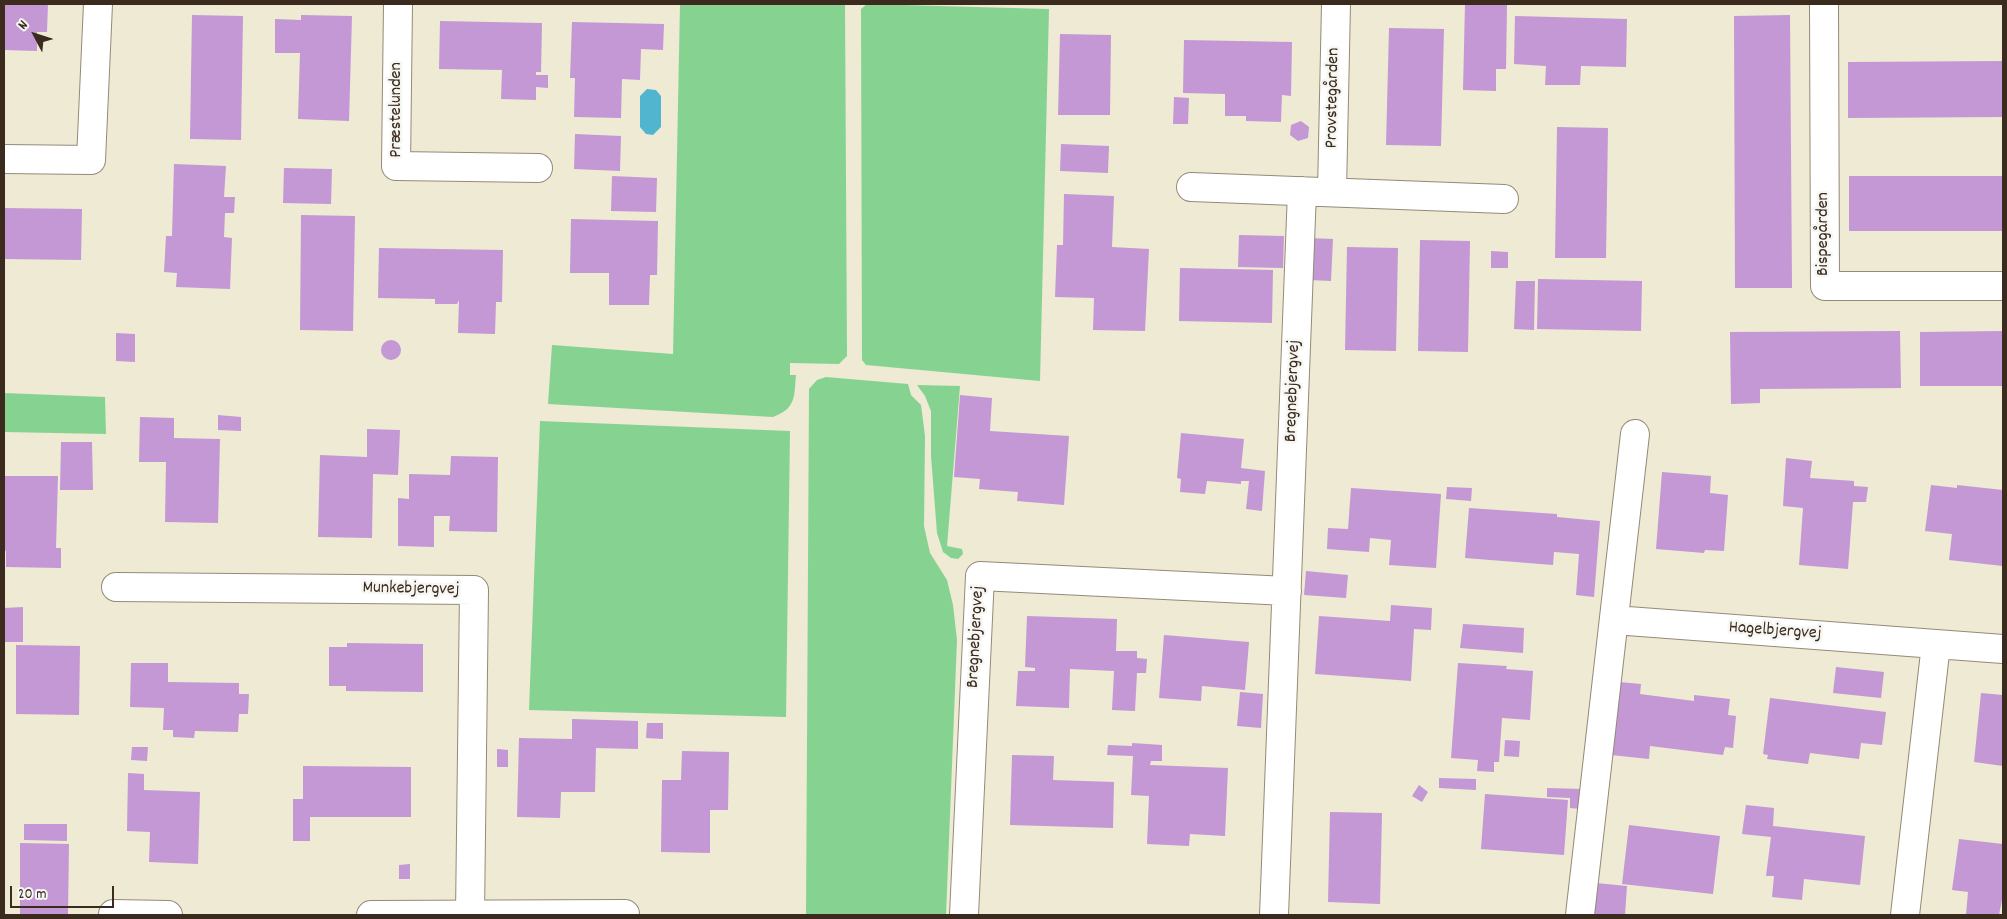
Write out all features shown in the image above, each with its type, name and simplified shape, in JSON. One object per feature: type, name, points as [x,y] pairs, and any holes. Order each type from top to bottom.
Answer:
[{"type":"street","points":[[4,159],[91,160],[98,4]]},
{"type":"street","name":"Præstelunden","points":[[398,4],[396,166],[538,168]]},
{"type":"street","name":"Provstegården","points":[[1332,191],[1336,4]]},
{"type":"street","name":"Bispegården","points":[[1824,4],[1826,286],[2003,286]]},
{"type":"street","points":[[1191,187],[1504,199]]},
{"type":"street","name":"Bregnebjergvej","points":[[1274,915],[1302,190]]},
{"type":"street","points":[[1580,915],[1635,434]]},
{"type":"street","name":"Bregnebjergvej","points":[[964,915],[980,576],[1287,591]]},
{"type":"street","name":"Munkebjergvej","points":[[116,587],[474,590],[470,914]]},
{"type":"street","name":"Hagelbjergvej","points":[[1614,620],[2003,649]]},
{"type":"street","points":[[1905,915],[1936,644]]},
{"type":"street","points":[[113,914],[168,915]]},
{"type":"street","points":[[372,915],[625,914]]},
{"type":"green space","points":[[680,4],[845,4],[847,356],[839,364],[790,363],[790,375],[796,375],[794,396],[786,410],[773,417],[548,404],[552,345],[673,354]]},
{"type":"green space","points":[[867,4],[1049,9],[1040,381],[866,365],[862,360],[861,9]]},
{"type":"green space","points":[[826,377],[908,384],[911,395],[921,405],[925,436],[924,526],[930,553],[947,580],[953,605],[957,640],[946,915],[806,915],[809,389],[817,380]]},
{"type":"green space","points":[[917,385],[960,386],[947,546],[962,549],[963,554],[958,559],[951,558],[943,552],[937,533],[931,456],[931,411],[925,396]]},
{"type":"green space","points":[[4,393],[105,397],[106,434],[4,432]]},
{"type":"green space","points":[[540,421],[790,431],[786,717],[529,710]]},
{"type":"water","points":[[647,89],[656,90],[661,96],[661,127],[653,135],[646,134],[640,127],[640,96]]},
{"type":"building","points":[[4,4],[48,4],[47,32],[37,32],[37,51],[4,50]]},
{"type":"building","points":[[1465,4],[1507,5],[1506,69],[1496,69],[1496,91],[1463,90]]},
{"type":"building","points":[[192,15],[243,16],[241,140],[190,139]]},
{"type":"building","points":[[301,15],[352,16],[349,121],[298,119],[300,53],[275,53],[275,19],[301,20]]},
{"type":"building","points":[[1790,15],[1792,288],[1735,288],[1734,16]]},
{"type":"building","points":[[1515,16],[1627,19],[1626,67],[1581,66],[1580,85],[1545,85],[1546,66],[1514,64]]},
{"type":"building","points":[[440,21],[542,23],[541,72],[536,72],[536,75],[548,75],[548,88],[536,87],[536,100],[501,99],[502,70],[439,69]]},
{"type":"building","points":[[572,22],[664,24],[663,50],[641,49],[640,80],[622,79],[621,118],[574,117],[575,78],[570,78]]},
{"type":"building","points":[[1389,28],[1444,29],[1441,146],[1386,145]]},
{"type":"building","points":[[1060,34],[1111,35],[1110,115],[1058,115]]},
{"type":"building","points":[[1184,40],[1292,42],[1291,96],[1282,95],[1281,122],[1246,121],[1246,116],[1225,116],[1225,94],[1183,93]]},
{"type":"building","points":[[2003,61],[2003,117],[1848,118],[1848,62]]},
{"type":"building","points":[[1174,97],[1189,98],[1188,124],[1173,124]]},
{"type":"building","points":[[1301,121],[1309,127],[1308,138],[1298,141],[1290,135],[1291,125]]},
{"type":"building","points":[[1557,127],[1608,128],[1606,258],[1555,258]]},
{"type":"building","points":[[575,134],[621,136],[620,171],[574,169]]},
{"type":"building","points":[[1061,144],[1109,146],[1108,173],[1060,171]]},
{"type":"building","points":[[174,164],[226,166],[224,197],[235,197],[234,213],[225,213],[224,237],[232,238],[230,289],[176,287],[177,273],[164,272],[166,236],[172,236]]},
{"type":"building","points":[[284,168],[332,169],[331,204],[283,203]]},
{"type":"building","points":[[612,176],[657,178],[656,212],[611,211]]},
{"type":"building","points":[[1849,176],[2003,176],[2003,231],[1849,231]]},
{"type":"building","points":[[1064,194],[1114,196],[1112,247],[1149,249],[1145,331],[1093,330],[1094,298],[1055,297],[1057,245],[1063,245]]},
{"type":"building","points":[[4,208],[82,209],[81,260],[4,259]]},
{"type":"building","points":[[301,215],[355,216],[353,331],[300,330]]},
{"type":"building","points":[[571,219],[658,221],[657,275],[650,275],[649,305],[609,305],[609,273],[570,273]]},
{"type":"building","points":[[1239,235],[1284,236],[1283,268],[1238,267]]},
{"type":"building","points":[[1309,238],[1333,239],[1331,281],[1308,280]]},
{"type":"building","points":[[1420,240],[1470,241],[1468,352],[1418,351]]},
{"type":"building","points":[[1347,247],[1398,248],[1396,351],[1345,350]]},
{"type":"building","points":[[379,248],[503,250],[502,302],[496,302],[495,334],[458,333],[459,300],[457,304],[435,304],[435,299],[378,298]]},
{"type":"building","points":[[1491,251],[1508,252],[1508,268],[1491,268]]},
{"type":"building","points":[[1180,268],[1273,270],[1272,323],[1179,321]]},
{"type":"building","points":[[1538,279],[1642,281],[1641,331],[1537,329]]},
{"type":"building","points":[[1516,281],[1535,281],[1534,330],[1514,329]]},
{"type":"building","points":[[1900,331],[1901,388],[1760,389],[1760,403],[1731,404],[1730,332]]},
{"type":"building","points":[[2003,331],[2003,386],[1920,386],[1920,332]]},
{"type":"building","points":[[116,333],[135,334],[135,362],[116,361]]},
{"type":"building","points":[[391,340],[398,343],[401,350],[398,357],[391,360],[384,357],[381,350],[384,343]]},
{"type":"building","points":[[960,395],[992,398],[990,431],[1069,436],[1064,505],[1017,501],[1018,492],[979,489],[980,479],[954,477]]},
{"type":"building","points":[[218,415],[241,417],[241,431],[218,430]]},
{"type":"building","points":[[140,417],[174,418],[174,438],[220,439],[218,523],[165,522],[166,462],[139,462]]},
{"type":"building","points":[[367,429],[400,430],[398,475],[373,474],[372,538],[318,537],[320,455],[367,457]]},
{"type":"building","points":[[1181,433],[1244,439],[1241,468],[1265,471],[1262,511],[1246,509],[1249,481],[1241,481],[1241,484],[1207,481],[1205,494],[1180,492],[1181,479],[1177,478]]},
{"type":"building","points":[[61,442],[92,442],[93,490],[60,490]]},
{"type":"building","points":[[451,456],[498,457],[497,532],[449,531],[450,516],[434,516],[434,547],[398,546],[398,498],[409,499],[409,474],[450,475]]},
{"type":"building","points":[[1786,458],[1812,461],[1810,478],[1854,481],[1854,486],[1868,487],[1866,502],[1853,502],[1848,569],[1799,565],[1803,508],[1783,506]]},
{"type":"building","points":[[1662,472],[1711,476],[1710,493],[1728,495],[1724,551],[1705,550],[1704,553],[1656,549]]},
{"type":"building","points":[[4,476],[58,476],[56,548],[61,548],[61,568],[6,567],[6,551],[4,550]]},
{"type":"building","points":[[1931,485],[1957,488],[1957,485],[2003,490],[2003,566],[1949,560],[1952,534],[1925,531]]},
{"type":"building","points":[[1447,487],[1472,488],[1471,501],[1446,499]]},
{"type":"building","points":[[1351,488],[1441,494],[1436,568],[1389,565],[1391,540],[1370,538],[1369,552],[1327,549],[1328,528],[1348,529]]},
{"type":"building","points":[[1469,508],[1557,514],[1557,517],[1600,521],[1594,597],[1576,595],[1579,554],[1554,552],[1553,565],[1465,558]]},
{"type":"building","points":[[1306,571],[1348,575],[1346,598],[1304,595]]},
{"type":"building","points":[[1391,605],[1432,608],[1431,630],[1414,629],[1411,681],[1315,674],[1319,616],[1390,621]]},
{"type":"building","points":[[23,607],[23,642],[4,642],[4,608]]},
{"type":"building","points":[[1027,616],[1117,619],[1116,651],[1137,651],[1137,658],[1147,659],[1146,673],[1137,673],[1135,711],[1112,710],[1114,671],[1070,669],[1069,708],[1016,706],[1018,671],[1035,671],[1035,668],[1025,667]]},
{"type":"building","points":[[1463,624],[1524,628],[1523,653],[1460,648]]},
{"type":"building","points":[[1164,635],[1249,642],[1245,690],[1202,686],[1201,701],[1159,698]]},
{"type":"building","points":[[347,643],[423,644],[423,692],[346,691],[346,686],[329,686],[329,647],[347,647]]},
{"type":"building","points":[[16,645],[80,646],[79,715],[16,714]]},
{"type":"building","points":[[131,663],[168,663],[168,682],[239,683],[239,694],[249,694],[248,714],[239,714],[238,732],[195,731],[194,738],[173,737],[173,730],[163,730],[164,708],[130,707]]},
{"type":"building","points":[[1458,663],[1507,666],[1506,669],[1533,671],[1530,720],[1502,718],[1499,762],[1494,762],[1494,772],[1477,771],[1478,760],[1451,758]]},
{"type":"building","points":[[1836,667],[1884,672],[1881,698],[1833,693]]},
{"type":"building","points":[[1619,682],[1641,684],[1640,694],[1694,701],[1694,695],[1730,699],[1728,715],[1736,716],[1733,748],[1725,747],[1723,755],[1650,746],[1649,759],[1611,755]]},
{"type":"building","points":[[1240,692],[1263,694],[1261,728],[1237,726]]},
{"type":"building","points":[[1981,693],[2003,695],[2003,766],[1974,762]]},
{"type":"building","points":[[1770,698],[1886,712],[1882,745],[1861,743],[1859,759],[1810,753],[1808,764],[1767,759],[1768,755],[1763,754]]},
{"type":"building","points":[[572,719],[638,721],[638,749],[596,748],[595,792],[561,792],[560,818],[517,817],[519,738],[572,739]]},
{"type":"building","points":[[647,723],[663,723],[663,739],[646,738]]},
{"type":"building","points":[[1505,740],[1520,741],[1519,757],[1504,756]]},
{"type":"building","points":[[1132,743],[1162,745],[1162,761],[1151,761],[1150,765],[1228,768],[1225,836],[1190,834],[1189,846],[1147,844],[1149,796],[1131,795],[1133,756],[1107,755],[1108,745],[1132,746]]},
{"type":"building","points":[[132,747],[148,747],[147,761],[131,760]]},
{"type":"building","points":[[497,749],[508,750],[508,767],[497,767]]},
{"type":"building","points":[[682,751],[729,752],[728,810],[710,810],[710,853],[661,852],[662,780],[681,780]]},
{"type":"building","points":[[1012,755],[1054,756],[1053,780],[1114,782],[1113,828],[1010,825]]},
{"type":"building","points":[[303,766],[411,767],[411,817],[310,817],[310,841],[293,841],[293,799],[303,799]]},
{"type":"building","points":[[128,773],[144,774],[144,790],[200,792],[198,864],[149,862],[150,832],[127,831]]},
{"type":"building","points":[[1439,778],[1476,779],[1476,790],[1439,788]]},
{"type":"building","points":[[1419,785],[1428,792],[1422,802],[1412,796]]},
{"type":"building","points":[[1547,788],[1582,789],[1581,809],[1570,808],[1570,798],[1547,797]]},
{"type":"building","points":[[1485,794],[1568,800],[1564,855],[1481,849]]},
{"type":"building","points":[[1746,805],[1774,808],[1773,826],[1865,836],[1860,885],[1804,879],[1802,900],[1772,897],[1774,876],[1766,876],[1771,837],[1742,834]]},
{"type":"building","points":[[1330,812],[1382,813],[1380,904],[1328,902]]},
{"type":"building","points":[[24,824],[67,824],[67,841],[24,840]]},
{"type":"building","points":[[1629,825],[1720,836],[1713,894],[1622,884]]},
{"type":"building","points":[[1959,839],[2003,844],[2003,895],[1999,915],[1966,915],[1968,892],[1952,890]]},
{"type":"building","points":[[20,843],[69,844],[68,915],[20,915]]},
{"type":"building","points":[[410,864],[410,879],[399,879],[399,865]]},
{"type":"building","points":[[1596,883],[1627,886],[1625,915],[1593,915]]}]
